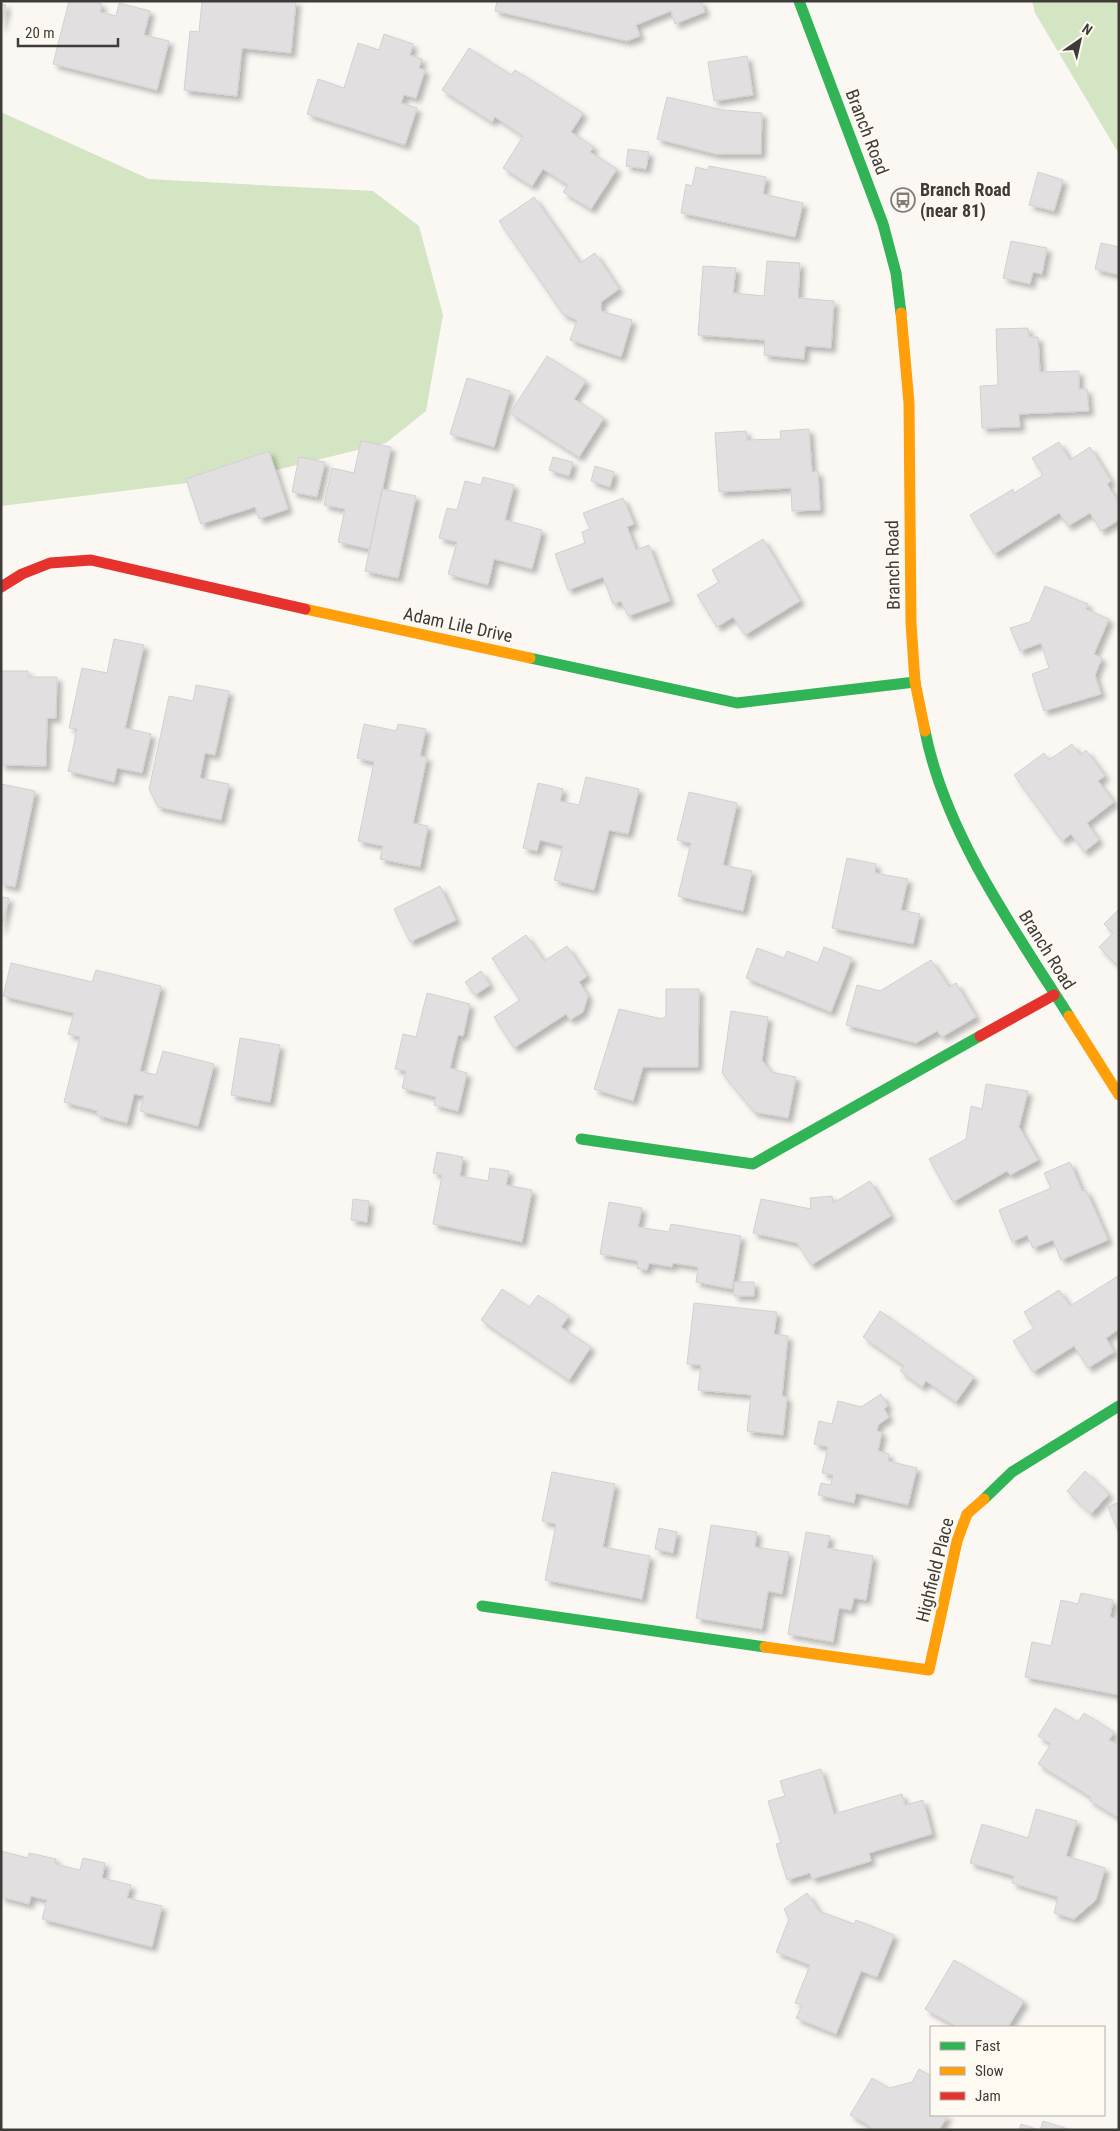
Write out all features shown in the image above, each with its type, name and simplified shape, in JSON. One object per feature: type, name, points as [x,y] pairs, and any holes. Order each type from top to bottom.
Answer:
[{"type":"street","name":"Branch Road","points":[[799,1],[883,224],[896,273],[904,331],[909,403],[911,623],[916,682],[927,742],[949,808],[991,893],[1119,1095]]},
{"type":"street","name":"Adam Lile Drive","points":[[1,587],[22,574],[50,563],[92,560],[408,632],[737,702],[916,682]]},
{"type":"street","points":[[581,1138],[753,1164],[1054,995]]},
{"type":"street","name":"Highfield Place","points":[[482,1606],[929,1670],[957,1541],[967,1514],[1012,1472],[1119,1406]]},
{"type":"green space","points":[[1032,1],[1119,1],[1119,154],[1035,13]]},
{"type":"green space","points":[[1,112],[149,179],[373,191],[419,226],[443,315],[426,411],[386,443],[260,474],[1,506]]},
{"type":"building","points":[[69,1],[92,1],[102,4],[100,12],[116,16],[119,3],[150,11],[144,35],[169,41],[157,90],[53,64]]},
{"type":"building","points":[[202,1],[296,1],[291,53],[242,48],[237,96],[184,90],[190,31],[199,32]]},
{"type":"building","points":[[497,1],[701,1],[705,12],[675,24],[671,11],[636,25],[640,36],[627,41],[495,11]]},
{"type":"building","points":[[1,4],[6,5],[1,27]]},
{"type":"building","points":[[384,34],[413,44],[410,55],[422,59],[419,68],[425,70],[416,98],[404,95],[401,103],[417,108],[405,145],[307,114],[318,79],[344,88],[358,43],[379,50]]},
{"type":"building","points":[[469,48],[511,75],[515,70],[583,113],[571,132],[594,147],[590,152],[617,169],[591,209],[563,192],[568,185],[543,169],[532,186],[503,168],[523,136],[495,117],[492,122],[442,90]]},
{"type":"building","points":[[747,56],[753,95],[714,101],[708,62]]},
{"type":"building","points":[[667,97],[723,110],[762,113],[761,154],[716,154],[657,139]]},
{"type":"building","points":[[628,149],[649,152],[646,169],[626,166]]},
{"type":"building","points":[[709,166],[766,177],[763,194],[803,203],[795,237],[681,213],[686,184],[692,186],[696,167],[708,170]]},
{"type":"building","points":[[1038,172],[1063,180],[1054,211],[1029,205]]},
{"type":"building","points":[[534,197],[580,263],[595,253],[619,289],[601,302],[601,311],[632,320],[621,357],[570,340],[577,320],[563,314],[499,221]]},
{"type":"building","points":[[1011,241],[1047,248],[1042,274],[1033,272],[1030,284],[1003,278]]},
{"type":"building","points":[[1101,243],[1119,247],[1119,275],[1095,269]]},
{"type":"building","points":[[767,261],[800,263],[798,298],[834,301],[831,348],[805,346],[804,359],[764,355],[765,340],[698,335],[703,266],[736,268],[733,293],[764,296]]},
{"type":"building","points":[[1028,328],[1029,337],[1038,337],[1040,372],[1079,371],[1079,389],[1087,389],[1089,411],[1019,414],[1020,427],[982,428],[980,386],[998,385],[996,329]]},
{"type":"building","points":[[547,356],[586,381],[574,399],[604,418],[579,457],[510,413]]},
{"type":"building","points":[[467,378],[510,391],[494,447],[450,434]]},
{"type":"building","points":[[809,429],[812,472],[818,471],[820,510],[792,511],[791,488],[719,492],[715,433],[746,431],[747,440],[781,439],[780,431]]},
{"type":"building","points":[[361,441],[391,447],[370,549],[338,542],[345,509],[324,505],[332,468],[354,473]]},
{"type":"building","points":[[1059,442],[1070,460],[1090,447],[1111,481],[1107,484],[1119,503],[1119,520],[1101,531],[1090,513],[1068,526],[1059,513],[994,554],[970,515],[1013,489],[1014,493],[1043,475],[1032,458]]},
{"type":"building","points":[[269,451],[288,509],[259,519],[255,507],[201,524],[186,479]]},
{"type":"building","points":[[299,457],[325,462],[317,497],[292,492]]},
{"type":"building","points":[[553,457],[573,462],[569,476],[549,470]]},
{"type":"building","points":[[595,466],[614,472],[610,487],[591,481]]},
{"type":"building","points":[[483,477],[514,485],[505,520],[542,530],[532,569],[494,559],[488,585],[448,574],[457,542],[439,538],[447,508],[457,510],[465,481],[481,485]]},
{"type":"building","points":[[382,489],[416,496],[398,578],[365,571]]},
{"type":"building","points":[[623,498],[634,524],[627,527],[636,550],[649,545],[670,601],[628,616],[621,601],[613,604],[603,577],[568,590],[555,554],[585,543],[582,532],[590,529],[583,513]]},
{"type":"building","points":[[763,539],[800,601],[745,635],[733,617],[717,627],[697,595],[719,582],[712,570]]},
{"type":"building","points":[[1045,586],[1088,604],[1086,609],[1109,619],[1094,654],[1102,658],[1095,675],[1101,694],[1044,711],[1032,674],[1049,668],[1041,643],[1020,651],[1010,628],[1030,622]]},
{"type":"building","points":[[114,639],[144,645],[125,728],[151,734],[142,773],[117,768],[114,782],[68,771],[77,729],[69,728],[82,668],[107,673]]},
{"type":"building","points":[[1,671],[28,671],[28,677],[57,677],[56,718],[47,718],[46,766],[1,765]]},
{"type":"building","points":[[196,685],[229,691],[215,755],[205,753],[200,778],[229,784],[221,820],[158,807],[149,789],[169,696],[193,701]]},
{"type":"building","points":[[364,724],[396,731],[398,724],[426,729],[420,756],[427,757],[413,823],[428,826],[420,867],[380,859],[383,846],[358,841],[374,762],[357,758]]},
{"type":"building","points":[[1072,744],[1080,755],[1086,750],[1105,776],[1098,781],[1114,802],[1087,823],[1099,840],[1084,852],[1071,834],[1062,841],[1014,775],[1044,753],[1049,760]]},
{"type":"building","points":[[586,777],[639,789],[628,834],[609,830],[594,890],[554,880],[563,846],[540,840],[537,851],[523,848],[538,783],[563,789],[560,801],[579,805]]},
{"type":"building","points":[[1,784],[35,791],[15,887],[1,884]]},
{"type":"building","points":[[689,792],[737,803],[723,865],[752,871],[743,911],[678,896],[691,843],[677,840]]},
{"type":"building","points":[[847,858],[876,864],[875,873],[908,879],[901,910],[920,914],[913,944],[832,928]]},
{"type":"building","points":[[440,886],[456,920],[410,942],[394,909]]},
{"type":"building","points":[[1,897],[9,898],[1,930]]},
{"type":"building","points":[[1119,909],[1119,967],[1099,947],[1113,933],[1104,924]]},
{"type":"building","points":[[526,935],[544,961],[567,946],[587,976],[579,982],[588,996],[583,1012],[570,1020],[566,1014],[514,1048],[494,1017],[520,1000],[492,958]]},
{"type":"building","points":[[824,947],[852,958],[831,1012],[746,978],[757,948],[784,958],[787,951],[818,963]]},
{"type":"building","points":[[931,960],[949,987],[956,983],[976,1017],[942,1037],[937,1031],[916,1043],[846,1025],[857,985],[880,991]]},
{"type":"building","points":[[11,963],[92,982],[96,970],[161,986],[140,1071],[156,1075],[163,1051],[214,1064],[198,1126],[140,1111],[144,1096],[134,1094],[127,1123],[96,1115],[98,1111],[64,1102],[80,1037],[68,1034],[74,1013],[3,996]]},
{"type":"building","points":[[481,971],[490,985],[475,995],[465,982]]},
{"type":"building","points":[[666,989],[699,989],[698,1067],[643,1067],[633,1101],[594,1089],[619,1009],[662,1019],[666,1015]]},
{"type":"building","points":[[427,993],[470,1004],[463,1036],[458,1035],[450,1068],[467,1073],[458,1111],[434,1105],[436,1097],[402,1088],[406,1071],[395,1069],[403,1034],[416,1037]]},
{"type":"building","points":[[731,1011],[768,1017],[762,1060],[771,1072],[796,1077],[788,1118],[754,1112],[722,1073]]},
{"type":"building","points":[[240,1038],[280,1045],[270,1102],[231,1095]]},
{"type":"building","points":[[986,1084],[1028,1091],[1019,1127],[1038,1160],[1010,1175],[1007,1171],[953,1202],[929,1159],[966,1139],[971,1106],[982,1109]]},
{"type":"building","points":[[437,1152],[463,1157],[460,1176],[488,1181],[490,1168],[509,1171],[506,1185],[532,1190],[522,1242],[433,1224],[442,1175],[433,1173]]},
{"type":"building","points":[[1070,1162],[1082,1191],[1086,1190],[1108,1240],[1061,1260],[1053,1240],[1033,1248],[1027,1235],[1012,1242],[999,1210],[1051,1188],[1044,1173]]},
{"type":"building","points":[[870,1181],[891,1216],[811,1265],[797,1243],[753,1233],[761,1199],[811,1209],[810,1198],[832,1196],[833,1203]]},
{"type":"building","points":[[353,1199],[369,1201],[367,1222],[351,1220]]},
{"type":"building","points":[[609,1202],[642,1208],[638,1227],[669,1232],[671,1224],[741,1236],[732,1289],[696,1282],[698,1267],[673,1263],[672,1267],[649,1263],[647,1270],[637,1268],[638,1261],[600,1254]]},
{"type":"building","points":[[1118,1276],[1119,1329],[1106,1338],[1114,1352],[1088,1368],[1074,1346],[1033,1372],[1013,1341],[1034,1328],[1024,1312],[1059,1290],[1070,1306]]},
{"type":"building","points":[[734,1282],[754,1282],[754,1296],[734,1296]]},
{"type":"building","points":[[502,1289],[529,1307],[538,1295],[569,1316],[561,1327],[591,1347],[569,1380],[481,1320]]},
{"type":"building","points":[[694,1303],[777,1312],[774,1334],[788,1336],[782,1396],[787,1397],[783,1435],[747,1431],[751,1395],[698,1390],[701,1365],[687,1364]]},
{"type":"building","points":[[880,1311],[974,1377],[956,1402],[926,1381],[922,1387],[900,1371],[904,1366],[863,1337]]},
{"type":"building","points":[[881,1394],[888,1406],[884,1409],[889,1417],[878,1425],[877,1431],[882,1432],[878,1451],[889,1454],[888,1461],[917,1468],[908,1505],[856,1493],[854,1503],[818,1495],[821,1483],[831,1485],[833,1475],[822,1473],[828,1447],[814,1444],[819,1421],[832,1424],[838,1401],[861,1407]]},
{"type":"building","points":[[1085,1471],[1109,1494],[1091,1514],[1067,1491]]},
{"type":"building","points":[[552,1472],[615,1484],[603,1547],[650,1556],[642,1599],[545,1580],[556,1524],[542,1521]]},
{"type":"building","points":[[1119,1502],[1119,1533],[1108,1507]]},
{"type":"building","points":[[711,1525],[757,1532],[755,1547],[789,1552],[782,1594],[768,1591],[762,1629],[696,1618]]},
{"type":"building","points":[[659,1528],[677,1532],[673,1553],[655,1549]]},
{"type":"building","points":[[806,1532],[830,1536],[827,1548],[873,1556],[866,1600],[854,1598],[851,1610],[839,1608],[833,1642],[788,1634]]},
{"type":"building","points":[[1081,1593],[1113,1600],[1110,1617],[1119,1619],[1119,1695],[1025,1677],[1032,1642],[1051,1646],[1061,1600],[1078,1604]]},
{"type":"building","points":[[1055,1708],[1078,1722],[1084,1713],[1114,1732],[1109,1740],[1119,1745],[1119,1818],[1089,1800],[1091,1797],[1038,1764],[1051,1744],[1038,1736]]},
{"type":"building","points":[[821,1769],[834,1814],[902,1794],[905,1805],[923,1800],[932,1834],[869,1853],[871,1861],[812,1879],[810,1873],[787,1880],[776,1844],[781,1843],[768,1801],[785,1796],[780,1781]]},
{"type":"building","points":[[1036,1809],[1077,1821],[1066,1856],[1105,1868],[1096,1900],[1074,1919],[1054,1913],[1058,1897],[1012,1883],[1014,1876],[970,1863],[982,1824],[1028,1838]]},
{"type":"building","points":[[1,1851],[28,1858],[29,1853],[56,1859],[55,1864],[80,1870],[83,1858],[105,1863],[102,1878],[131,1885],[127,1898],[162,1906],[152,1947],[42,1919],[47,1900],[31,1896],[29,1904],[1,1897]]},
{"type":"building","points":[[807,1893],[819,1911],[854,1924],[856,1920],[894,1935],[877,1977],[861,1971],[836,2034],[796,2018],[802,2005],[795,2003],[810,1965],[776,1952],[789,1919],[784,1909]]},
{"type":"building","points":[[954,1960],[1024,2001],[1009,2026],[955,2026],[925,2009]]},
{"type":"building","points":[[919,2069],[930,2075],[930,2116],[947,2116],[939,2130],[871,2130],[870,2126],[850,2115],[872,2078],[889,2088],[912,2082]]},
{"type":"building","points":[[1043,2121],[1071,2130],[1040,2130]]},
{"type":"building","points":[[1021,2124],[1039,2130],[1019,2130]]},
{"type":"traffic: fast","points":[[799,1],[883,224],[896,273],[901,313]]},
{"type":"traffic: fast","points":[[530,658],[737,703],[915,682]]},
{"type":"traffic: fast","points":[[925,731],[935,769],[948,806],[965,843],[1005,914],[1069,1016]]},
{"type":"traffic: fast","points":[[581,1139],[753,1164],[980,1036]]},
{"type":"traffic: fast","points":[[984,1499],[1012,1472],[1119,1406]]},
{"type":"traffic: fast","points":[[482,1606],[765,1647]]},
{"type":"traffic: slow","points":[[901,313],[909,403],[911,623],[915,682],[925,731]]},
{"type":"traffic: slow","points":[[305,609],[530,658]]},
{"type":"traffic: slow","points":[[1069,1016],[1119,1095]]},
{"type":"traffic: slow","points":[[765,1647],[929,1670],[957,1541],[967,1514],[984,1499]]},
{"type":"traffic: jam","points":[[1,587],[22,574],[50,563],[91,560],[305,609]]},
{"type":"traffic: jam","points":[[980,1036],[1054,995]]},
{"type":"place","name":"Branch Road (near 81)","points":[[903,200]]}]
